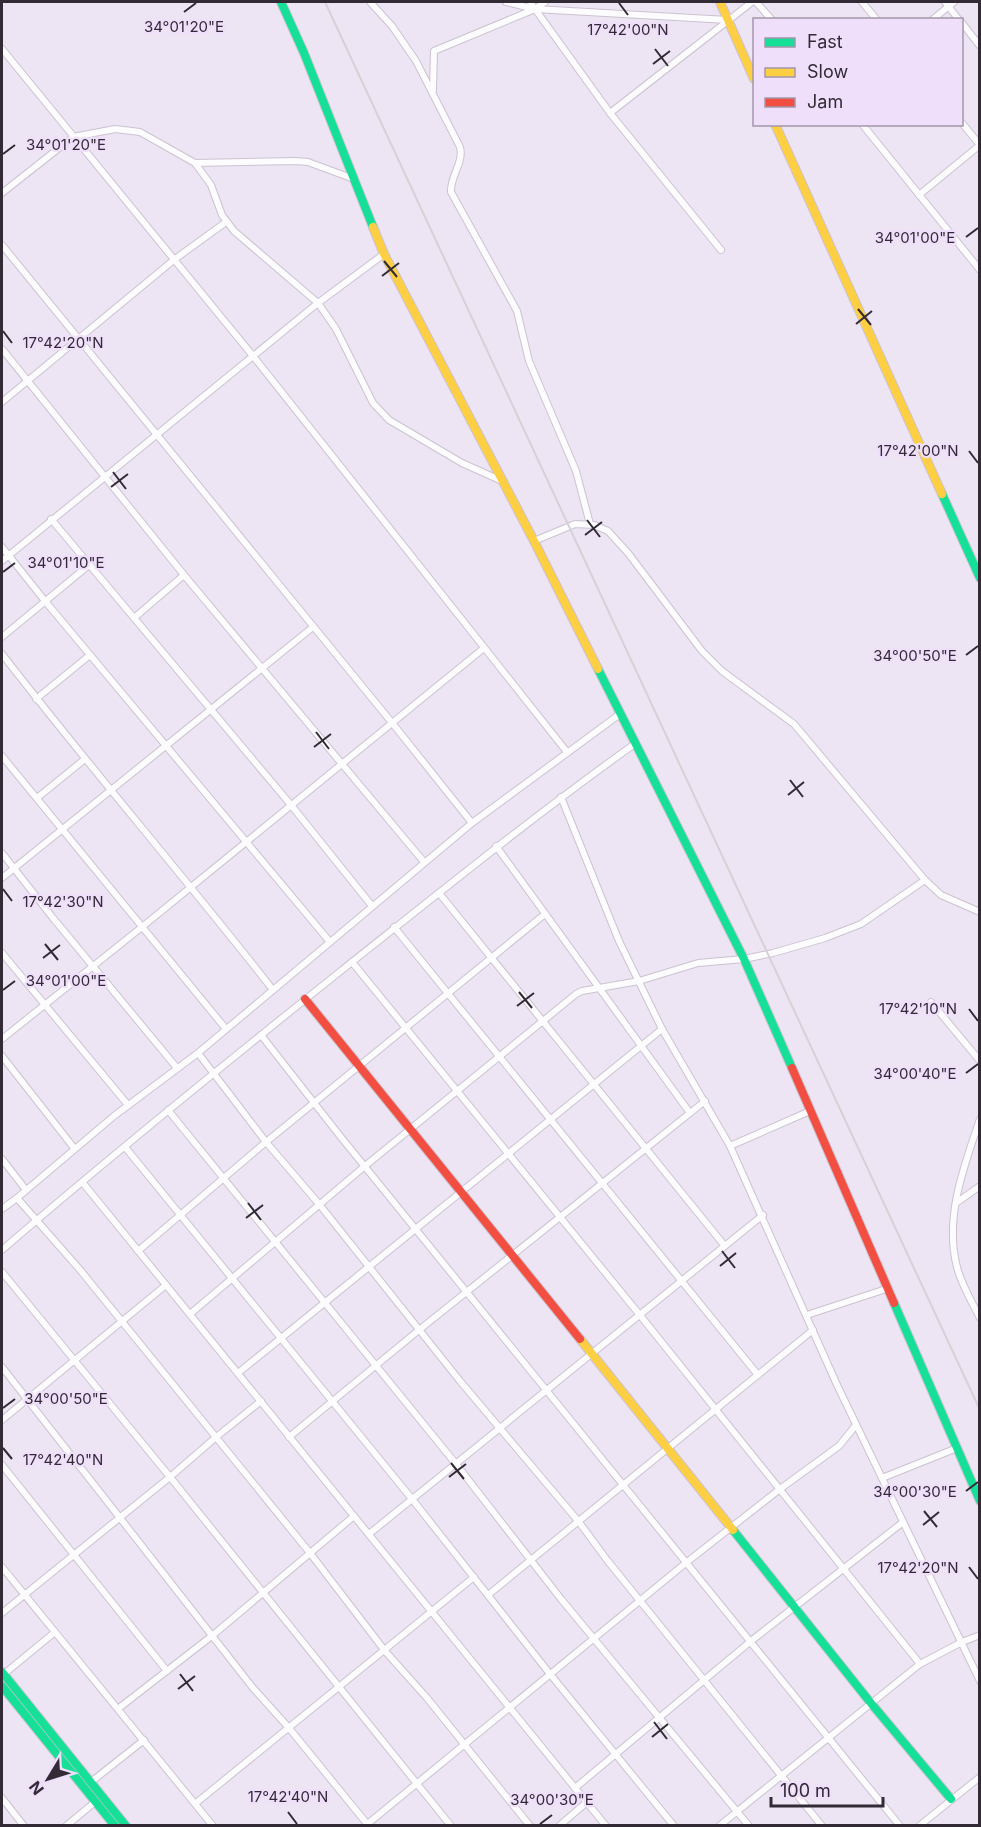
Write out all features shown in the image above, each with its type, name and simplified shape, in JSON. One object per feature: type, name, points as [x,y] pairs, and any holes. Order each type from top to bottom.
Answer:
[{"type":"street","points":[[280,2],[304,53],[384,254],[500,480],[534,541],[744,959],[980,1500]]},
{"type":"street","points":[[370,2],[405,44],[433,92],[462,153],[451,184],[454,200],[517,311],[529,361],[576,471],[590,524]]},
{"type":"street","points":[[506,2],[535,9],[728,20]]},
{"type":"street","points":[[530,2],[610,113],[721,250]]},
{"type":"street","points":[[433,92],[434,51],[535,9],[545,2]]},
{"type":"street","points":[[720,2],[753,77]]},
{"type":"street","points":[[610,113],[752,2]]},
{"type":"street","points":[[756,2],[770,18]]},
{"type":"street","points":[[862,2],[875,18]]},
{"type":"street","points":[[934,18],[949,3],[958,18]]},
{"type":"street","points":[[963,25],[980,46]]},
{"type":"street","points":[[2,49],[253,356],[567,752]]},
{"type":"street","points":[[919,195],[980,145],[963,124]]},
{"type":"street","points":[[776,126],[980,578]]},
{"type":"street","points":[[864,126],[980,270]]},
{"type":"street","points":[[2,193],[73,137],[115,129],[140,132],[195,163],[211,185],[226,222],[318,303],[336,329],[374,403],[389,420],[462,463],[500,480]]},
{"type":"street","points":[[195,163],[301,161],[355,179]]},
{"type":"street","points":[[2,402],[175,259],[226,222]]},
{"type":"street","points":[[2,245],[472,823]]},
{"type":"street","points":[[2,561],[318,303],[384,254]]},
{"type":"street","points":[[2,349],[262,670],[424,862]]},
{"type":"street","points":[[51,519],[291,805],[372,906]]},
{"type":"street","points":[[534,541],[575,524],[590,524],[608,531],[628,553],[715,665],[794,724],[925,880],[941,895],[980,912]]},
{"type":"street","points":[[2,546],[45,601],[330,942]]},
{"type":"street","points":[[2,637],[89,565]]},
{"type":"street","points":[[134,618],[184,575]]},
{"type":"street","points":[[2,878],[314,627]]},
{"type":"street","points":[[2,1039],[484,648]]},
{"type":"street","points":[[2,654],[111,791],[192,886],[273,990]]},
{"type":"street","points":[[36,699],[90,655]]},
{"type":"street","points":[[2,1209],[128,1105],[198,1053],[472,823],[620,714]]},
{"type":"street","points":[[2,1250],[168,1110],[394,927],[496,846],[636,743]]},
{"type":"street","points":[[2,756],[226,1029]]},
{"type":"street","points":[[37,798],[85,759]]},
{"type":"street","points":[[561,798],[619,941],[683,1068],[705,1101],[730,1146],[855,1425],[980,1681]]},
{"type":"street","points":[[496,846],[690,1113]]},
{"type":"street","points":[[2,853],[177,1068]]},
{"type":"street","points":[[190,1314],[365,1166],[459,1092],[576,994],[639,981],[698,963],[744,959],[773,953],[845,932],[861,924],[925,880]]},
{"type":"street","points":[[439,893],[724,1245]]},
{"type":"street","points":[[138,1251],[314,1102],[545,914]]},
{"type":"street","points":[[394,927],[758,1375]]},
{"type":"street","points":[[2,953],[128,1105]]},
{"type":"street","points":[[352,962],[920,1664]]},
{"type":"street","points":[[305,999],[870,1702],[951,1799]]},
{"type":"street","points":[[931,1002],[980,1061]]},
{"type":"street","points":[[238,1373],[662,1029]]},
{"type":"street","points":[[261,1035],[900,1826]]},
{"type":"street","points":[[198,1053],[266,1142],[320,1204],[419,1330],[579,1522],[822,1826]]},
{"type":"street","points":[[2,1056],[74,1148]]},
{"type":"street","points":[[290,1437],[467,1291],[705,1101]]},
{"type":"street","points":[[168,1110],[456,1464],[593,1639],[748,1826]]},
{"type":"street","points":[[730,1146],[810,1111]]},
{"type":"street","points":[[980,1119],[952,1225],[957,1268],[980,1318]]},
{"type":"street","points":[[125,1147],[412,1499],[674,1826]]},
{"type":"street","points":[[2,1159],[26,1190]]},
{"type":"street","points":[[83,1183],[606,1826]]},
{"type":"street","points":[[956,1203],[980,1186]]},
{"type":"street","points":[[17,1198],[121,1321],[310,1553],[385,1651],[530,1826]]},
{"type":"street","points":[[369,1534],[762,1215]]},
{"type":"street","points":[[2,1272],[451,1826]]},
{"type":"street","points":[[2,1420],[166,1285]]},
{"type":"street","points":[[807,1315],[886,1289]]},
{"type":"street","points":[[488,1595],[813,1330]]},
{"type":"street","points":[[2,1367],[253,1688],[290,1728],[367,1825],[687,1562],[839,1446],[855,1425]]},
{"type":"street","points":[[2,1613],[170,1478],[261,1401]]},
{"type":"street","points":[[882,1478],[957,1448]]},
{"type":"street","points":[[2,1465],[167,1671]]},
{"type":"street","points":[[119,1708],[213,1635],[354,1516]]},
{"type":"street","points":[[575,1788],[704,1679],[902,1523]]},
{"type":"street","points":[[2,1567],[213,1826]]},
{"type":"street","points":[[196,1803],[474,1577]]},
{"type":"street","points":[[55,1632],[3,1673],[126,1826]]},
{"type":"street","points":[[719,1826],[920,1664],[980,1635]]},
{"type":"street","points":[[2,1686],[115,1826]]},
{"type":"street","points":[[92,1782],[144,1740]]},
{"type":"street","points":[[919,1826],[980,1777]]},
{"type":"street","points":[[2,1798],[24,1826]]},
{"type":"street","points":[[66,1826],[95,1802]]},
{"type":"street","points":[[559,1826],[587,1802]]},
{"type":"railway","points":[[325,2],[980,1410]]},
{"type":"traffic: fast","points":[[281,2],[304,53],[373,227]]},
{"type":"traffic: fast","points":[[942,494],[980,578]]},
{"type":"traffic: fast","points":[[598,669],[744,959],[792,1068]]},
{"type":"traffic: fast","points":[[894,1303],[980,1501]]},
{"type":"traffic: fast","points":[[733,1530],[870,1702],[951,1799]]},
{"type":"traffic: fast","points":[[2,1672],[126,1826]]},
{"type":"traffic: fast","points":[[2,1686],[115,1826]]},
{"type":"traffic: slow","points":[[720,2],[753,77]]},
{"type":"traffic: slow","points":[[776,126],[942,494]]},
{"type":"traffic: slow","points":[[373,227],[384,254],[598,669]]},
{"type":"traffic: slow","points":[[580,1339],[733,1530]]},
{"type":"traffic: jam","points":[[305,999],[580,1339]]},
{"type":"traffic: jam","points":[[792,1068],[894,1303]]}]
